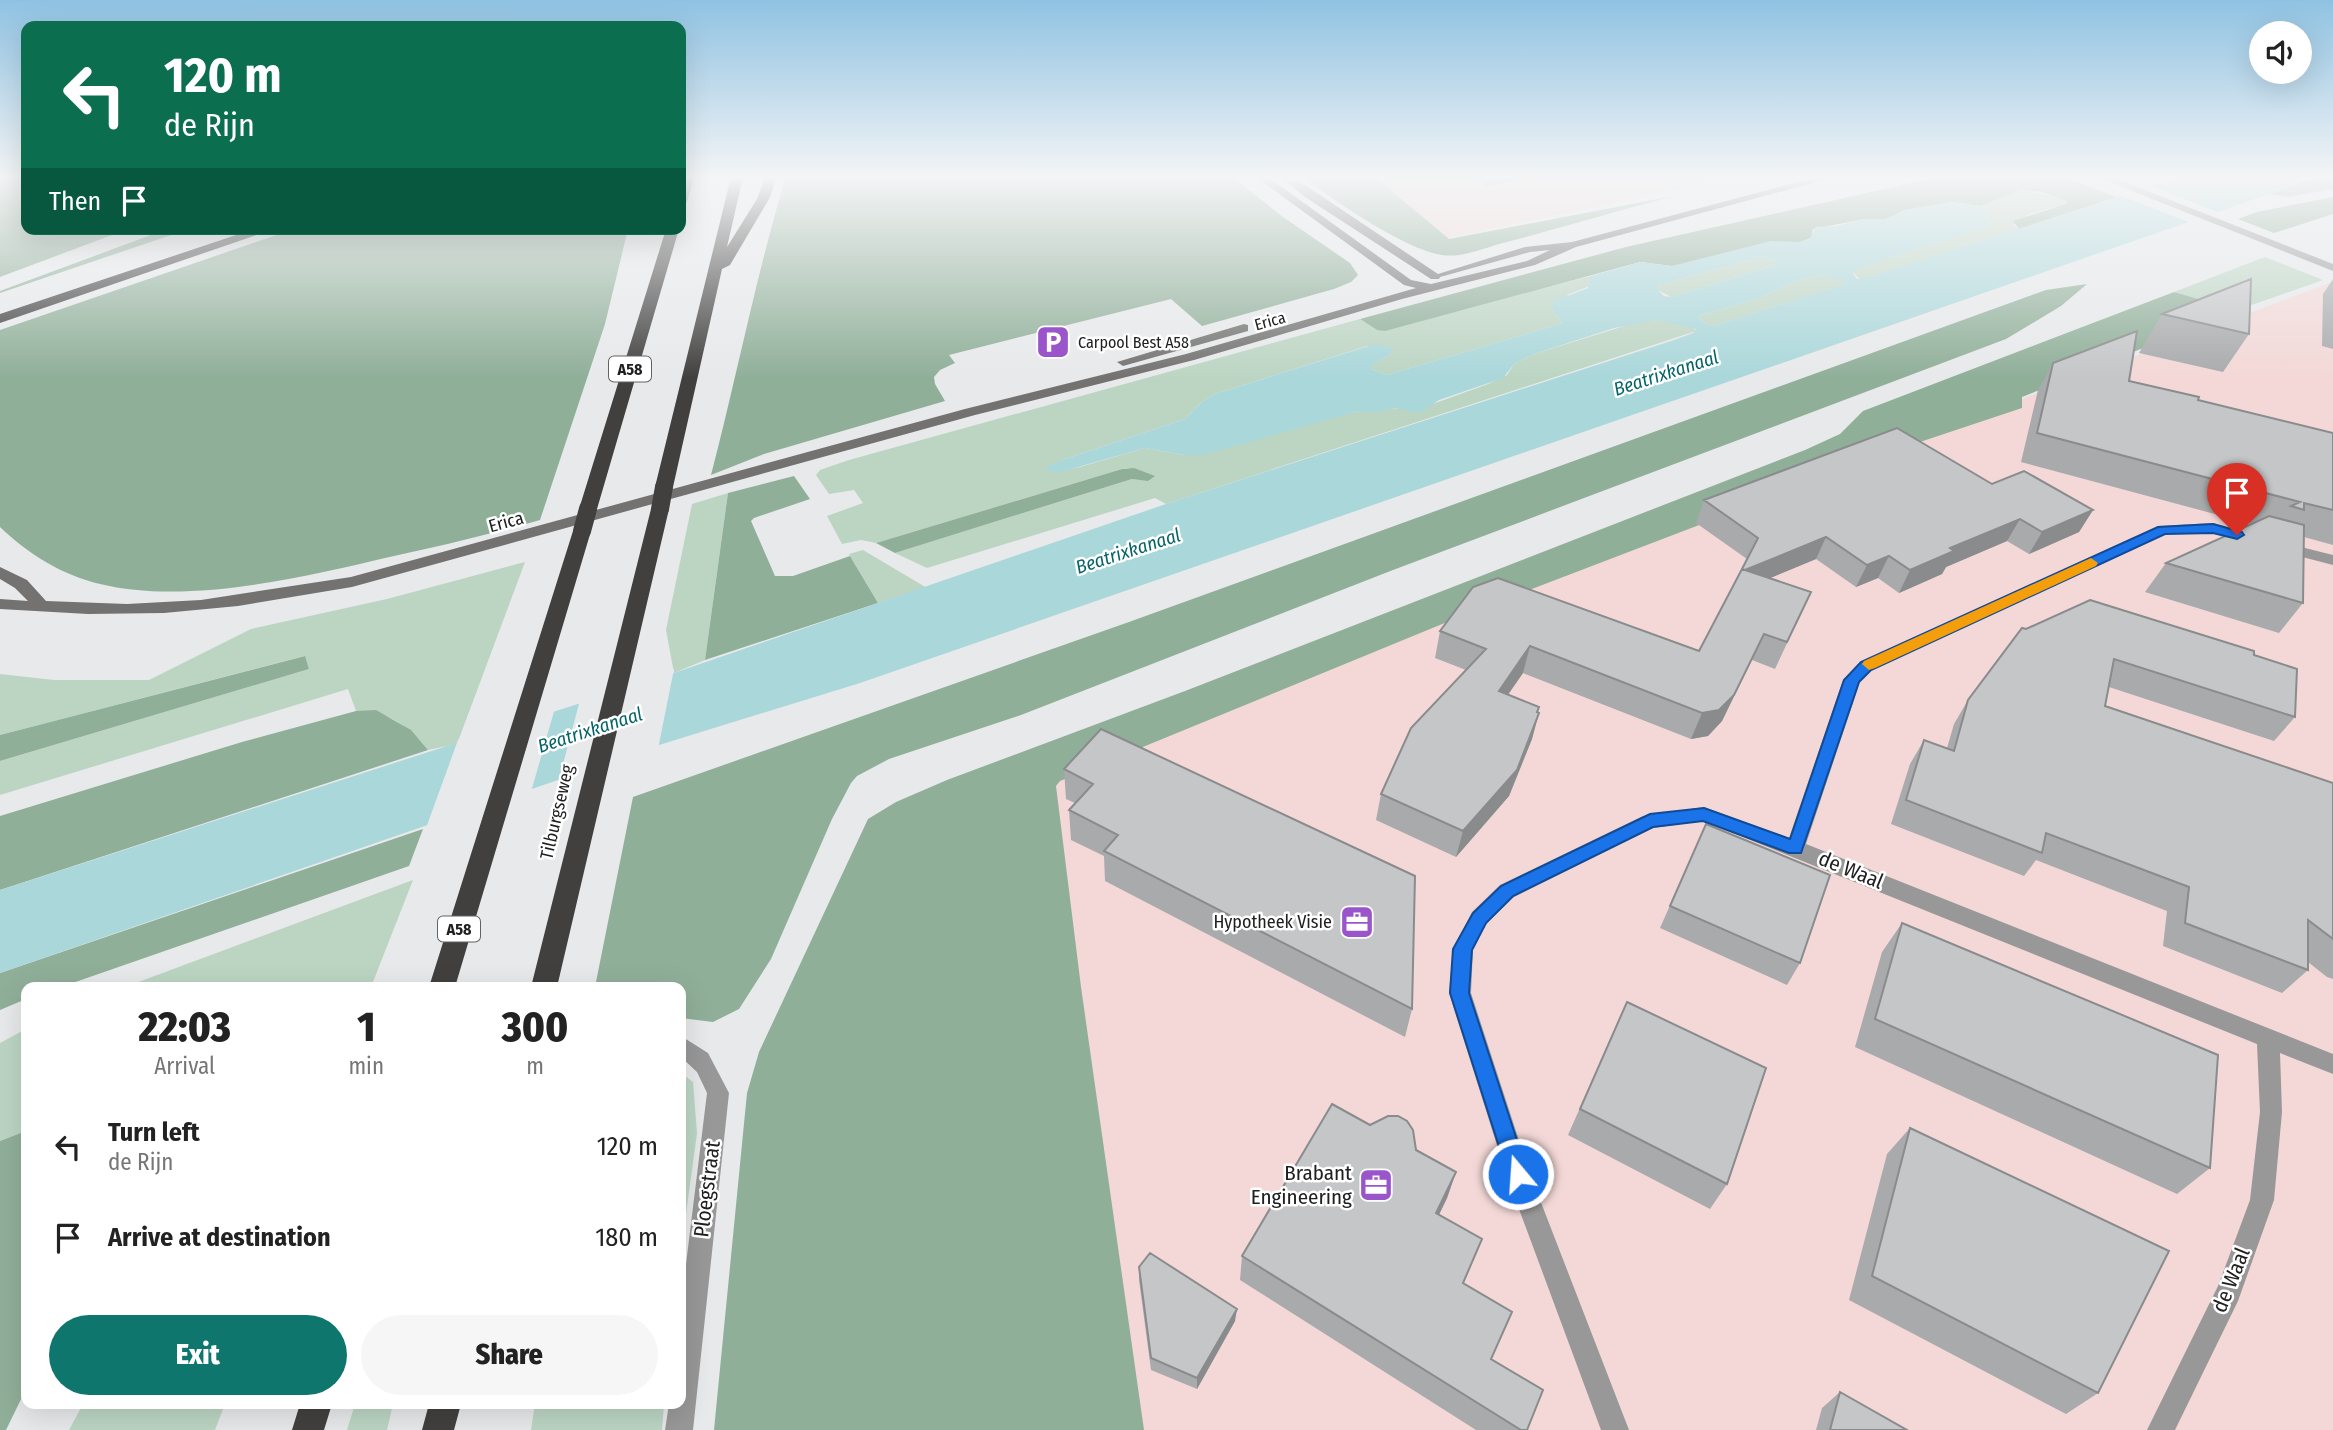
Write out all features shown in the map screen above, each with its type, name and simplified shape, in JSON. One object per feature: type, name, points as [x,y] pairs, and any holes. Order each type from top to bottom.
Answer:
[{"type":"highway","points":[[0,307],[186,244]]},
{"type":"highway","points":[[0,320],[225,244]]},
{"type":"highway","name":"A58","points":[[444,982],[669,244]]},
{"type":"highway","name":"Tilburgseweg","points":[[545,982],[722,244]]},
{"type":"highway","points":[[712,285],[736,244]]},
{"type":"highway","points":[[308,1430],[314,1409]]},
{"type":"highway","points":[[438,1430],[443,1409]]},
{"type":"main road","points":[[1354,244],[1408,283],[1434,282]]},
{"type":"main road","points":[[1379,244],[1434,282]]},
{"type":"main road","name":"Erica","points":[[0,604],[134,611],[210,607],[352,582],[526,537],[970,412],[1178,360],[1434,282],[1531,263],[1577,244]]},
{"type":"main road","name":"Erica","points":[[970,412],[1044,385],[1408,283]]},
{"type":"main road","points":[[0,572],[21,584],[41,606]]},
{"type":"street","points":[[2272,244],[2333,268]]},
{"type":"street","points":[[1795,848],[1852,680],[1866,666],[2163,530],[2213,528],[2333,561]]},
{"type":"street","name":"de Waal","points":[[1615,1430],[1518,1174],[1460,993],[1462,949],[1479,918],[1507,891],[1650,821],[1704,814],[2333,1063]]},
{"type":"street","name":"de Waal","points":[[2161,1430],[2229,1293],[2262,1200],[2271,1112],[2268,1037]]},
{"type":"street","name":"Ploegstraat","points":[[686,1049],[697,1055],[706,1065],[718,1093],[686,1370]]},
{"type":"street","name":"Ploegstraat","points":[[679,1430],[681,1409]]},
{"type":"shaded area","points":[[2329,283],[2333,285],[2333,1430],[1127,1430],[1042,769]]},
{"type":"green space","points":[[0,244],[89,244],[0,277]]},
{"type":"green space","points":[[127,244],[145,244],[0,293]]},
{"type":"green space","points":[[251,244],[624,244],[605,324],[540,520],[443,545],[280,581],[169,592],[133,590],[100,584],[72,575],[34,555],[0,527],[0,330]]},
{"type":"green space","points":[[767,244],[1322,244],[1350,263],[1358,275],[1351,282],[1334,289],[1202,326],[1171,299],[949,355],[955,363],[940,370],[934,377],[945,401],[764,454],[711,475]]},
{"type":"green space","points":[[1408,244],[1500,244],[1449,256]]},
{"type":"green space","points":[[1641,244],[1791,244],[1672,266],[1640,262],[1385,331],[1377,330],[1360,319]]},
{"type":"green space","points":[[1930,244],[1973,244],[1860,280],[1853,272],[1857,268]]},
{"type":"green space","points":[[1761,257],[1779,264],[1671,297],[1658,290],[1659,285]]},
{"type":"green space","points":[[2265,257],[2323,280],[2237,310],[2174,292]]},
{"type":"green space","points":[[1825,275],[1850,283],[1714,326],[1706,324],[1697,316],[1757,299],[1800,279]]},
{"type":"green space","points":[[1591,276],[1590,286],[1569,294],[1552,310],[1563,323],[1387,375],[1371,369],[1372,364],[1390,355],[1367,346],[1215,394],[1202,402],[1185,419],[1062,460],[1052,472],[1080,467],[1145,448],[1185,455],[1359,411],[1427,406],[1507,375],[1514,364],[1531,355],[1637,322],[1675,322],[1692,326],[1696,331],[1166,504],[1155,498],[927,568],[895,553],[1132,479],[1148,480],[1128,468],[1122,469],[876,543],[861,540],[842,544],[827,516],[863,503],[854,490],[829,494],[816,475],[820,470],[849,460],[1360,319],[1377,330]]},
{"type":"green space","points":[[2087,284],[2061,306],[2006,339],[1393,570],[1021,715],[889,759],[857,776],[832,819],[771,959],[739,1009],[713,1022],[686,1019],[686,982],[596,982],[633,797],[1129,622],[2046,290]]},
{"type":"green space","points":[[2174,292],[2237,310],[2022,397],[2022,408],[1890,452],[1469,613],[1060,781],[1056,786],[1081,987],[1144,1430],[714,1430],[747,1093],[759,1052],[868,819],[896,802],[947,780],[1185,691],[1805,450],[1840,434],[1863,411]]},
{"type":"green space","points":[[1134,468],[1155,476],[1148,481],[1132,479],[895,553],[876,543],[1122,469]]},
{"type":"green space","points":[[794,476],[810,499],[751,521],[775,576],[793,576],[850,556],[878,603],[705,660],[728,493]]},
{"type":"green space","points":[[728,493],[705,660],[674,673],[666,630],[692,504]]},
{"type":"green space","points":[[863,550],[927,588],[878,603],[849,554]]},
{"type":"green space","points":[[525,562],[457,744],[428,750],[396,721],[378,713],[356,711],[348,689],[0,795],[0,761],[309,669],[304,656],[0,735],[0,674],[54,680],[149,680],[251,629],[387,599]]},
{"type":"green space","points":[[305,656],[309,669],[0,761],[0,735]]},
{"type":"green space","points":[[376,710],[411,730],[428,750],[0,890],[0,816],[242,742],[356,711]]},
{"type":"green space","points":[[423,829],[409,866],[75,982],[21,982],[21,1001],[0,1010],[0,973]]},
{"type":"green space","points":[[413,880],[373,982],[138,982]]},
{"type":"green space","points":[[21,1032],[21,1133],[0,1141],[0,1043]]},
{"type":"green space","points":[[686,1077],[693,1082],[697,1133],[686,1214]]},
{"type":"green space","points":[[21,1133],[21,1399],[6,1430],[0,1430],[0,1141]]},
{"type":"green space","points":[[80,1409],[223,1409],[215,1430],[69,1430]]},
{"type":"green space","points":[[353,1409],[392,1409],[387,1430],[347,1430]]},
{"type":"green space","points":[[534,1409],[664,1409],[662,1430],[531,1430]]},
{"type":"water","name":"Beatrixkanaal","points":[[1760,244],[1932,244],[1858,268],[1853,273],[1857,279],[1972,244],[2126,244],[860,683],[659,745],[0,973],[0,890],[674,673],[1166,504],[1674,340],[1693,333],[1696,329],[1657,320],[1614,328],[1531,355],[1514,364],[1503,378],[1439,400],[1420,413],[1396,408],[1371,413],[1359,411],[1204,455],[1185,455],[1145,448],[1064,471],[1052,472],[1046,469],[1062,460],[1185,419],[1202,402],[1215,394],[1375,344],[1392,348],[1390,355],[1373,364],[1371,369],[1387,375],[1563,323],[1552,310],[1554,301],[1588,288],[1591,276],[1641,262],[1672,266]],"holes":[[[1761,257],[1779,264],[1671,297],[1664,296],[1658,290],[1659,285]],[[1825,275],[1849,283],[1714,326],[1706,324],[1697,316],[1757,299],[1800,279]]]},
{"type":"pier","points":[[674,669],[658,749],[558,783],[580,700]]},
{"type":"pier","points":[[555,708],[531,792],[426,828],[458,740]]},
{"type":"building","points":[[2251,279],[2249,334],[2162,314]]},
{"type":"building","points":[[2137,331],[2129,381],[2333,433],[2333,510],[2304,503],[2304,510],[2291,506],[2300,502],[2037,433],[2053,363]]},
{"type":"building","points":[[1897,428],[1992,484],[2024,471],[2093,510],[2042,532],[2020,519],[1950,548],[1954,551],[1910,570],[1889,556],[1867,565],[1826,537],[1742,569],[1758,538],[1704,500]]},
{"type":"building","points":[[2269,516],[2304,525],[2303,603],[2166,563]]},
{"type":"building","points":[[1742,569],[1811,592],[1787,642],[1764,634],[1734,695],[1719,710],[1702,713],[1530,646],[1499,691],[1539,707],[1539,713],[1517,770],[1463,831],[1381,794],[1411,728],[1486,649],[1440,631],[1473,587],[1498,578],[1699,651]]},
{"type":"building","points":[[2090,600],[2254,651],[2254,655],[2297,669],[2295,717],[2114,659],[2105,706],[2333,783],[2333,939],[2308,920],[2308,970],[2185,923],[2189,887],[2046,833],[2042,853],[1906,800],[1924,740],[1954,751],[1968,700],[2022,628],[2026,629]]},
{"type":"building","points":[[1101,729],[1415,876],[1412,1009],[1104,851],[1118,835],[1069,810],[1093,784],[1064,769]]},
{"type":"building","points":[[1706,824],[1830,875],[1800,963],[1670,906]]},
{"type":"building","points":[[1902,923],[2218,1055],[2210,1168],[1875,1019]]},
{"type":"building","points":[[1627,1002],[1766,1068],[1727,1184],[1580,1109]]},
{"type":"building","points":[[1332,1104],[1370,1125],[1388,1116],[1398,1116],[1407,1121],[1413,1130],[1416,1150],[1456,1172],[1436,1213],[1482,1239],[1463,1283],[1512,1312],[1491,1359],[1543,1390],[1527,1430],[1521,1430],[1242,1256]]},
{"type":"building","points":[[1910,1128],[2169,1251],[2098,1393],[1872,1276]]},
{"type":"building","points":[[1150,1253],[1237,1309],[1197,1378],[1151,1358],[1139,1267]]},
{"type":"building","points":[[1840,1392],[1907,1430],[1830,1430]]},
{"type":"slow traffic","points":[[1869,664],[2091,563]]},
{"type":"place","name":"Carpool Best A58","points":[[1053,342]]},
{"type":"place","name":"Hypotheek Visie","points":[[1357,922]]},
{"type":"place","name":"Brabant Engineering","points":[[1376,1185]]},
{"type":"route","points":[[1518,1174],[1460,993],[1462,949],[1479,918],[1507,891],[1650,821],[1704,814],[1795,848],[1852,680],[1866,666],[2163,530],[2213,528],[2237,535]]}]
